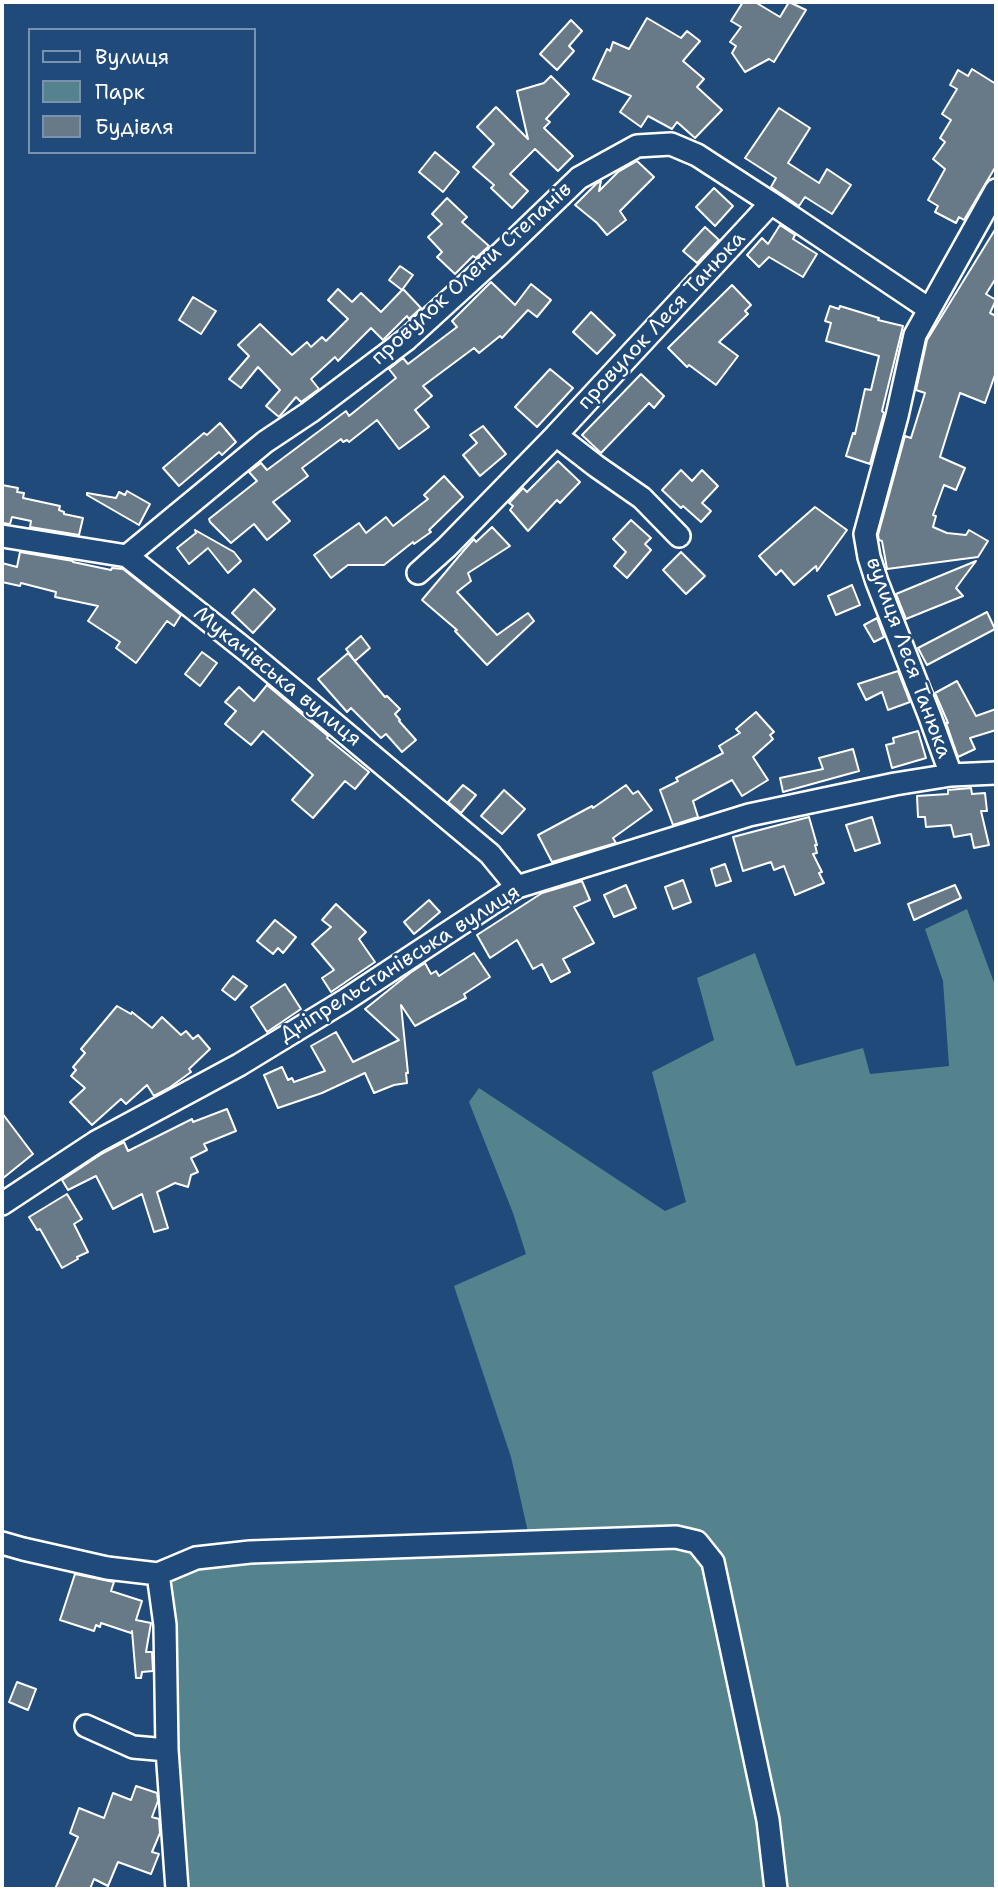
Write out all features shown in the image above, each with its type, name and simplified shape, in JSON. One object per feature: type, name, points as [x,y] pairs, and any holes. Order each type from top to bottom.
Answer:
[{"type":"street","name":"провулок Олени Степанів","points":[[127,556],[265,442],[310,412],[407,339],[579,178],[602,165],[637,146],[671,144],[697,156],[771,203]]},
{"type":"street","name":"вулиця Леся Танюка","points":[[951,775],[877,582],[869,557],[866,534],[915,335],[996,190]]},
{"type":"street","points":[[771,203],[929,309]]},
{"type":"street","name":"провулок Леся Танюка","points":[[418,573],[447,547],[556,435],[771,203]]},
{"type":"street","points":[[556,435],[642,498],[679,536]]},
{"type":"street","name":"Мукачівська вулиця","points":[[2,536],[127,556],[247,650],[490,855],[517,887]]},
{"type":"street","name":"Дніпрельстанівська вулиця","points":[[2,1203],[96,1142],[239,1065],[355,994],[517,887],[749,815],[895,784],[951,775],[996,773]]},
{"type":"street","points":[[2,1543],[107,1568],[158,1574],[196,1558],[250,1552],[677,1537],[697,1542],[713,1562],[768,1820],[776,1889]]},
{"type":"street","points":[[158,1574],[165,1625],[167,1750],[177,1889]]},
{"type":"street","points":[[86,1726],[133,1747],[167,1750]]},
{"type":"green space","points":[[967,909],[996,988],[996,1889],[182,1889],[173,1731],[171,1580],[205,1567],[543,1552],[530,1541],[511,1457],[454,1286],[526,1254],[513,1213],[469,1102],[479,1088],[665,1211],[686,1202],[652,1072],[714,1040],[697,978],[755,953],[796,1066],[863,1048],[870,1074],[949,1066],[943,981],[925,929]]},
{"type":"building","points":[[743,2],[755,2],[780,17],[789,2],[806,10],[774,62],[769,59],[745,72],[732,53],[736,46],[730,42],[741,27],[731,21]]},
{"type":"building","points":[[647,18],[681,38],[687,31],[700,41],[683,61],[704,79],[697,87],[722,110],[695,138],[677,122],[672,129],[648,116],[641,127],[620,112],[631,96],[593,79],[613,42],[629,49]]},
{"type":"building","points":[[571,20],[582,31],[569,46],[574,51],[557,70],[540,54]]},
{"type":"building","points":[[972,69],[996,84],[996,166],[964,220],[959,217],[956,223],[935,212],[938,206],[928,200],[945,169],[933,159],[945,142],[940,138],[951,120],[942,114],[957,89],[950,85],[958,70],[968,76]]},
{"type":"building","points":[[551,76],[569,94],[546,119],[550,122],[544,128],[573,156],[558,171],[535,149],[510,174],[528,191],[512,208],[491,188],[494,185],[473,167],[494,144],[477,127],[496,107],[528,139],[517,91],[544,83]]},
{"type":"building","points":[[779,108],[810,128],[788,163],[819,183],[827,169],[851,185],[832,214],[805,197],[799,206],[771,187],[776,178],[745,158]]},
{"type":"building","points":[[435,152],[459,172],[443,192],[419,172]]},
{"type":"building","points":[[637,161],[654,177],[620,211],[626,220],[607,235],[575,205],[596,184],[601,181],[599,191],[618,172]]},
{"type":"building","points":[[714,188],[733,206],[715,226],[696,207]]},
{"type":"building","points":[[447,198],[467,217],[462,222],[489,246],[476,258],[473,256],[455,274],[437,257],[442,252],[428,237],[442,224],[432,214]]},
{"type":"building","points":[[780,225],[795,235],[793,239],[817,254],[803,277],[769,257],[759,267],[747,255],[762,238],[768,244]]},
{"type":"building","points":[[705,227],[719,240],[697,263],[683,251]]},
{"type":"building","points":[[996,228],[996,278],[986,294],[996,300],[990,313],[996,316],[996,372],[985,403],[960,393],[940,457],[965,468],[956,490],[944,485],[933,515],[936,516],[933,527],[947,533],[966,535],[969,530],[988,541],[978,557],[887,569],[882,541],[878,535],[905,436],[911,438],[925,393],[916,390],[927,340]]},
{"type":"building","points":[[400,266],[413,275],[402,290],[389,280]]},
{"type":"building","points":[[491,282],[515,305],[531,284],[551,300],[537,317],[528,310],[502,338],[500,336],[479,353],[474,348],[423,386],[432,396],[415,410],[429,427],[399,449],[377,420],[349,442],[343,442],[341,439],[302,468],[308,476],[273,502],[290,521],[267,540],[254,524],[231,543],[210,522],[209,519],[257,481],[249,472],[261,463],[267,470],[346,411],[349,416],[396,378],[389,369],[403,358],[408,364],[457,327],[452,321]]},
{"type":"building","points":[[732,285],[751,305],[745,311],[748,314],[719,342],[738,356],[716,385],[689,365],[687,367],[668,348]]},
{"type":"building","points":[[338,289],[352,302],[361,293],[381,312],[403,289],[421,308],[409,319],[407,316],[383,340],[371,328],[338,361],[335,357],[311,379],[319,389],[301,402],[296,397],[279,417],[266,406],[280,390],[258,367],[241,388],[229,379],[249,356],[238,345],[260,324],[292,355],[307,342],[311,347],[322,337],[326,341],[348,319],[328,300]]},
{"type":"building","points":[[193,297],[216,311],[201,334],[179,320]]},
{"type":"building","points":[[830,306],[839,309],[840,306],[903,326],[870,464],[846,456],[853,433],[855,434],[865,389],[871,390],[879,356],[826,341],[831,323],[825,321]]},
{"type":"building","points":[[591,312],[615,335],[597,354],[573,332]]},
{"type":"building","points":[[550,369],[573,388],[537,427],[515,407]]},
{"type":"building","points":[[641,374],[664,396],[654,408],[649,403],[601,453],[582,435]]},
{"type":"building","points":[[220,423],[236,442],[222,455],[219,452],[179,486],[163,468]]},
{"type":"building","points":[[483,426],[506,454],[480,476],[463,455],[477,443],[470,435]]},
{"type":"building","points":[[558,461],[580,482],[560,503],[557,500],[528,531],[510,510],[513,506],[509,503],[523,488],[527,492]]},
{"type":"building","points":[[681,470],[692,481],[702,470],[718,486],[702,503],[711,511],[701,522],[662,490]]},
{"type":"building","points":[[444,476],[463,497],[429,530],[431,532],[414,544],[413,542],[384,565],[348,565],[331,578],[314,555],[359,523],[366,533],[386,517],[393,526],[428,499],[424,495]]},
{"type":"building","points":[[2,485],[18,488],[17,492],[24,493],[23,498],[60,506],[59,510],[64,514],[83,518],[79,535],[30,527],[31,521],[12,517],[10,524],[2,523]]},
{"type":"building","points":[[127,491],[150,504],[139,525],[87,495],[116,498],[119,492],[125,495]]},
{"type":"building","points":[[815,507],[847,530],[817,571],[816,566],[794,585],[781,570],[776,575],[759,556]]},
{"type":"building","points":[[631,520],[651,538],[645,544],[651,550],[627,578],[614,566],[626,552],[613,539]]},
{"type":"building","points":[[492,527],[510,546],[468,573],[471,581],[457,592],[497,635],[528,613],[534,621],[487,665],[455,631],[457,630],[422,600],[474,539],[476,542]]},
{"type":"building","points":[[195,530],[234,552],[241,561],[228,573],[208,548],[189,564],[177,548],[196,533]]},
{"type":"building","points":[[20,552],[111,570],[123,569],[181,615],[174,626],[167,621],[136,663],[116,648],[120,642],[88,621],[98,606],[55,597],[56,592],[21,583],[20,586],[2,582],[2,563],[17,567]]},
{"type":"building","points":[[681,552],[705,576],[686,594],[663,570]]},
{"type":"building","points":[[976,561],[956,588],[963,596],[906,619],[896,594]]},
{"type":"building","points":[[852,585],[860,605],[836,615],[828,596]]},
{"type":"building","points":[[254,589],[275,609],[253,633],[232,613]]},
{"type":"building","points":[[987,612],[995,629],[927,665],[918,648]]},
{"type":"building","points":[[877,618],[884,637],[874,642],[864,625]]},
{"type":"building","points":[[361,636],[370,648],[355,661],[346,649]]},
{"type":"building","points":[[202,652],[217,663],[200,686],[185,674]]},
{"type":"building","points":[[348,653],[385,697],[400,709],[395,714],[416,740],[402,752],[386,734],[381,738],[351,708],[347,712],[318,679]]},
{"type":"building","points":[[898,671],[910,702],[888,710],[882,692],[866,700],[858,684]]},
{"type":"building","points":[[957,681],[976,716],[996,709],[996,730],[970,738],[975,749],[958,757],[935,693]]},
{"type":"building","points":[[267,685],[369,772],[355,789],[345,781],[313,818],[292,800],[313,775],[263,731],[251,745],[225,724],[236,711],[225,702],[239,687],[254,701]]},
{"type":"building","points":[[756,712],[774,732],[770,735],[773,739],[753,757],[768,780],[742,796],[732,780],[693,801],[698,817],[673,825],[660,790],[678,781],[676,778],[723,753],[719,746],[740,733],[736,729]]},
{"type":"building","points":[[918,731],[926,758],[892,768],[886,745],[894,743],[893,738]]},
{"type":"building","points":[[853,749],[859,771],[783,792],[780,778],[823,769],[819,758]]},
{"type":"building","points":[[463,785],[476,795],[461,813],[448,802]]},
{"type":"building","points":[[626,785],[633,794],[638,791],[652,810],[613,838],[616,843],[552,862],[538,835],[592,806],[593,808]]},
{"type":"building","points":[[971,788],[972,794],[985,793],[987,811],[981,811],[989,845],[974,848],[971,834],[954,837],[951,825],[926,827],[925,817],[918,817],[917,796],[948,794],[948,790]]},
{"type":"building","points":[[504,790],[525,809],[502,834],[481,816]]},
{"type":"building","points":[[809,817],[817,845],[817,853],[813,854],[824,883],[795,895],[784,866],[774,870],[771,862],[743,871],[733,837]]},
{"type":"building","points":[[872,817],[880,843],[855,851],[846,825]]},
{"type":"building","points":[[725,864],[731,881],[716,886],[711,869]]},
{"type":"building","points":[[683,880],[691,902],[673,909],[665,887]]},
{"type":"building","points":[[582,881],[590,900],[574,907],[594,943],[563,959],[570,972],[551,982],[542,964],[533,969],[517,940],[490,958],[477,935],[542,893]]},
{"type":"building","points":[[626,885],[636,908],[614,917],[604,895]]},
{"type":"building","points":[[955,885],[961,898],[914,920],[908,904]]},
{"type":"building","points":[[429,900],[440,912],[414,934],[404,922]]},
{"type":"building","points":[[336,904],[366,932],[359,939],[375,962],[331,992],[322,978],[334,970],[312,944],[331,927],[322,920]]},
{"type":"building","points":[[275,920],[296,937],[283,953],[278,948],[273,954],[257,941]]},
{"type":"building","points":[[474,953],[490,977],[464,994],[466,998],[415,1026],[401,1005],[407,1083],[374,1093],[365,1073],[322,1093],[278,1108],[264,1075],[282,1067],[288,1080],[292,1078],[294,1082],[325,1071],[311,1046],[336,1032],[353,1062],[399,1040],[365,1009],[425,963],[431,974],[436,971],[439,976]]},
{"type":"building","points":[[233,976],[247,986],[235,1000],[222,990]]},
{"type":"building","points":[[285,984],[301,1009],[267,1032],[251,1007]]},
{"type":"building","points":[[117,1006],[131,1014],[132,1012],[152,1028],[162,1017],[181,1035],[186,1031],[193,1039],[198,1035],[210,1049],[189,1069],[191,1072],[169,1088],[154,1096],[147,1085],[126,1104],[121,1099],[92,1125],[70,1102],[85,1088],[71,1076],[76,1070],[73,1067],[85,1053],[81,1049]]},
{"type":"building","points":[[227,1109],[236,1131],[204,1144],[207,1150],[191,1158],[198,1172],[191,1175],[188,1187],[175,1183],[157,1192],[168,1228],[154,1232],[142,1194],[113,1209],[96,1176],[68,1190],[62,1180],[124,1142],[128,1151],[192,1119],[193,1122]]},
{"type":"building","points":[[2,1113],[33,1154],[2,1179]]},
{"type":"building","points":[[67,1194],[82,1219],[74,1224],[88,1252],[62,1268],[40,1229],[37,1230],[29,1217]]},
{"type":"building","points":[[75,1574],[114,1582],[111,1591],[142,1601],[136,1620],[151,1623],[146,1652],[152,1652],[153,1671],[142,1672],[141,1678],[136,1678],[132,1631],[131,1633],[101,1623],[100,1627],[96,1625],[94,1631],[60,1620]]},
{"type":"building","points":[[17,1682],[36,1689],[28,1710],[9,1702]]},
{"type":"building","points":[[136,1786],[157,1793],[158,1801],[152,1817],[159,1819],[160,1833],[152,1852],[159,1854],[151,1874],[118,1862],[108,1886],[94,1879],[90,1889],[55,1889],[78,1837],[70,1833],[79,1808],[104,1818],[113,1793],[131,1800]]}]
